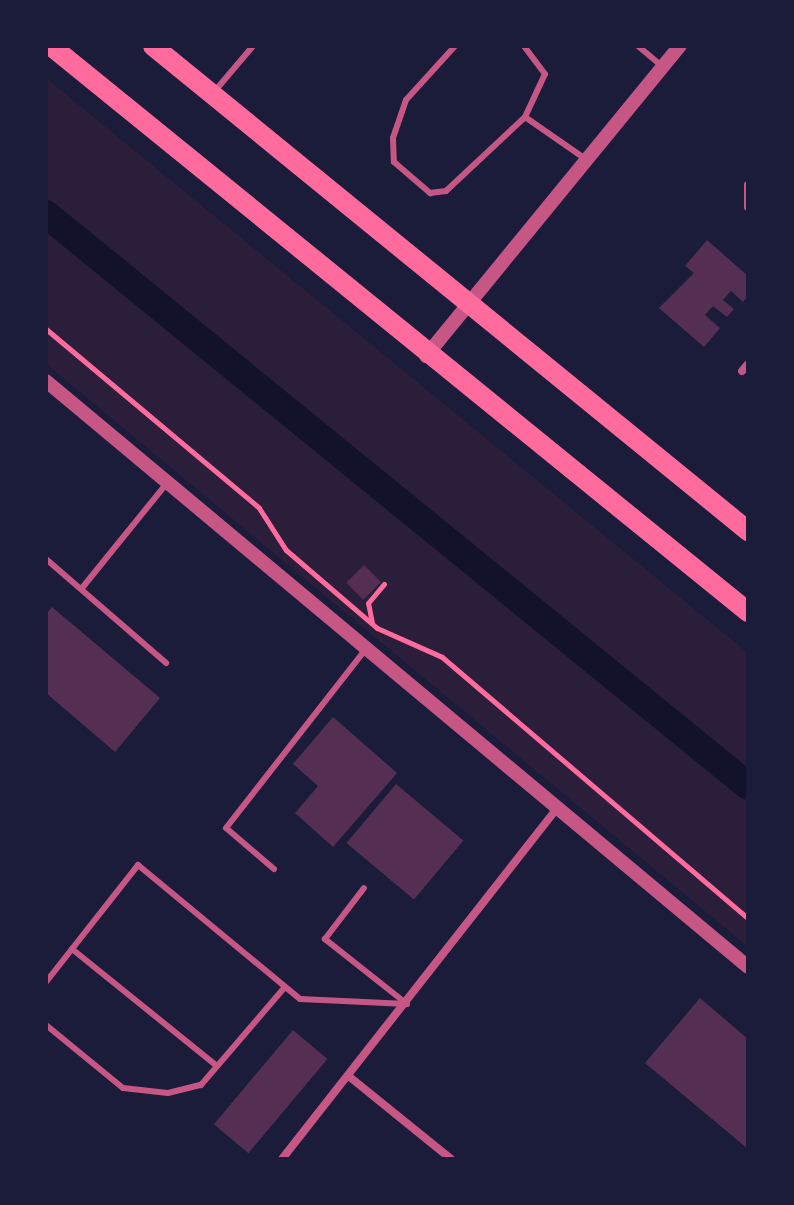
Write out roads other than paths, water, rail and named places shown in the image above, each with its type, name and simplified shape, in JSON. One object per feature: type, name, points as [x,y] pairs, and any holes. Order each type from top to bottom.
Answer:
[{"type":"main road","points":[[51,46],[426,356],[748,612]]},
{"type":"main road","points":[[153,46],[748,531]]},
{"type":"street","points":[[426,356],[680,46]]},
{"type":"street","points":[[747,204],[748,185]]},
{"type":"street","points":[[46,381],[556,810],[748,967]]},
{"type":"street","points":[[282,1159],[351,1078],[556,810]]},
{"type":"street","points":[[351,1078],[451,1159]]},
{"type":"lane","points":[[212,94],[253,46]]},
{"type":"lane","points":[[439,46],[448,54]]},
{"type":"lane","points":[[455,46],[406,100],[393,138],[394,162],[430,193],[446,191],[525,117],[545,74],[524,46]]},
{"type":"lane","points":[[638,46],[663,67]]},
{"type":"lane","points":[[525,117],[587,160]]},
{"type":"lane","points":[[82,588],[167,483]]},
{"type":"lane","points":[[46,559],[166,663]]},
{"type":"lane","points":[[274,869],[226,828],[366,649]]},
{"type":"lane","points":[[46,982],[138,865],[300,999],[407,1004]]},
{"type":"lane","points":[[364,888],[325,939],[407,1004]]},
{"type":"lane","points":[[72,949],[217,1066]]},
{"type":"lane","points":[[46,1025],[123,1088],[168,1093],[201,1085],[285,987]]},
{"type":"waterway","points":[[46,214],[748,786]]}]
